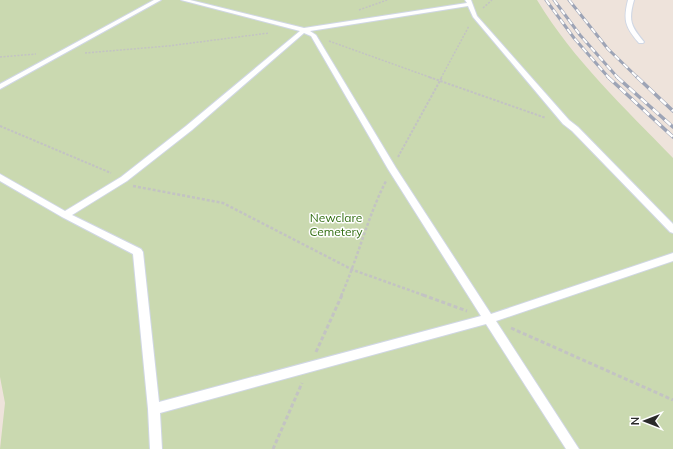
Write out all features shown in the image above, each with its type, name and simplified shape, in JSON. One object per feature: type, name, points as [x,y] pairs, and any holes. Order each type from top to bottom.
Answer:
[{"type":"lane","points":[[0,87],[158,0]]},
{"type":"lane","points":[[184,0],[304,30],[313,35],[392,169],[573,449]]},
{"type":"lane","points":[[631,0],[627,22],[629,29],[641,42]]},
{"type":"lane","points":[[65,215],[124,179],[207,113],[304,30],[468,2],[475,16],[566,122],[575,128],[673,230]]},
{"type":"lane","points":[[0,178],[65,215],[138,252],[154,409],[156,449]]},
{"type":"lane","points":[[154,409],[488,319],[673,257]]},
{"type":"path","points":[[357,10],[387,0]]},
{"type":"path","points":[[273,449],[353,270],[374,204],[439,79],[475,16],[492,0]]},
{"type":"path","points":[[0,57],[62,52],[97,53],[269,33]]},
{"type":"path","points":[[313,35],[546,118]]},
{"type":"path","points":[[0,126],[124,179],[127,184],[223,203],[353,270],[488,319]]},
{"type":"path","points":[[510,328],[673,400]]},
{"type":"green space","name":"Newclare Cemetery","points":[[0,0],[537,0],[551,22],[600,83],[673,158],[673,449],[0,449],[5,403],[0,377]]},
{"type":"railway","points":[[546,0],[574,38],[609,78]]},
{"type":"railway","points":[[554,0],[580,35],[618,77]]},
{"type":"railway","points":[[569,0],[608,49],[638,78]]},
{"type":"railway","points":[[618,77],[673,127]]},
{"type":"railway","points":[[637,77],[673,111]]},
{"type":"railway","points":[[609,78],[673,137]]}]
